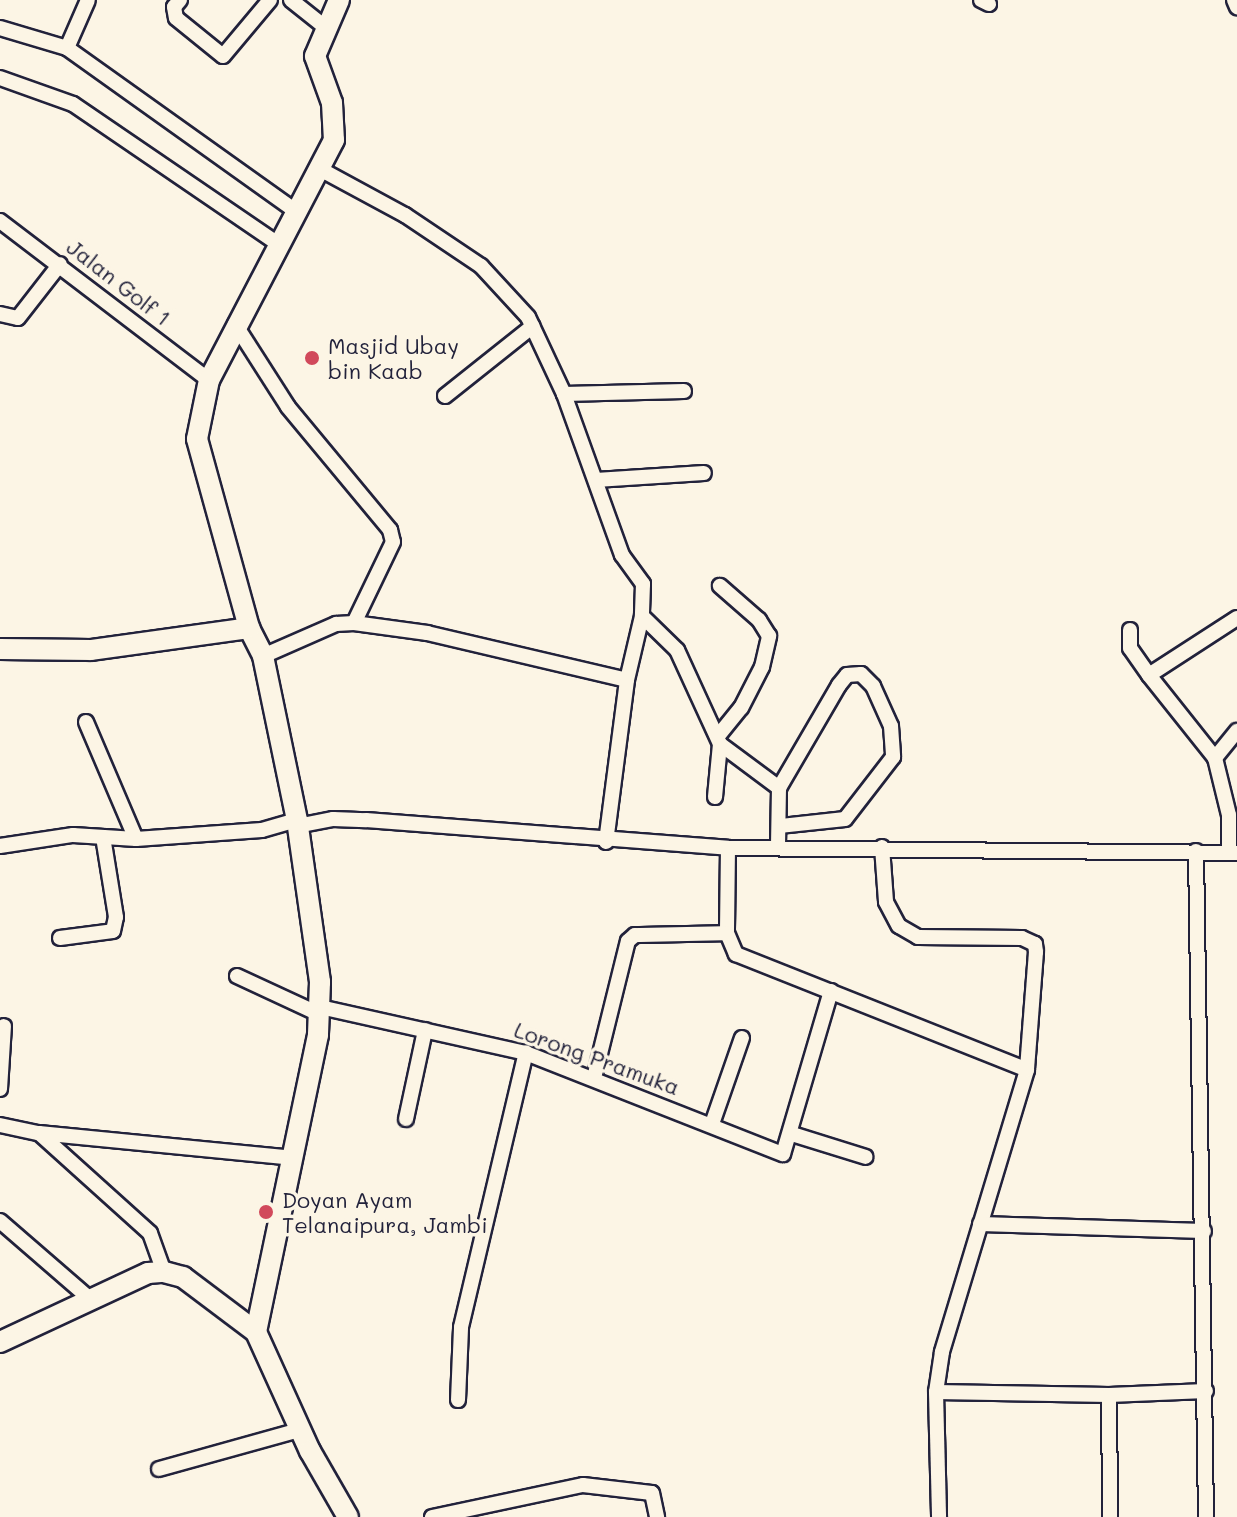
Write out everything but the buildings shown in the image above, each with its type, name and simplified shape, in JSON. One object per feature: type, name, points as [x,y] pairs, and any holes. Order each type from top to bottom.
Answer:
[{"type":"street","points":[[67,48],[88,0]]},
{"type":"street","points":[[180,0],[174,7],[176,18],[223,56],[270,0]]},
{"type":"street","points":[[291,0],[325,27]]},
{"type":"street","points":[[256,1332],[320,1011],[297,823],[263,656],[249,628],[197,439],[209,380],[294,210],[334,140],[336,120],[315,56],[339,0]]},
{"type":"street","points":[[1234,0],[1237,7]]},
{"type":"street","points":[[0,28],[67,48],[294,210]]},
{"type":"street","points":[[0,78],[73,104],[277,243]]},
{"type":"street","points":[[318,168],[405,215],[481,266],[514,297],[533,326],[564,394],[622,555],[643,584],[642,616],[627,680],[606,842]]},
{"type":"street","name":"Jalan Golf 1","points":[[0,221],[209,380]]},
{"type":"street","points":[[0,314],[18,318],[60,264]]},
{"type":"street","points":[[235,324],[288,407],[390,530],[393,542],[354,623]]},
{"type":"street","points":[[445,396],[533,326]]},
{"type":"street","points":[[564,394],[684,391]]},
{"type":"street","points":[[596,480],[704,473]]},
{"type":"street","points":[[715,797],[719,740],[762,667],[769,636],[759,620],[720,586]]},
{"type":"street","points":[[642,616],[677,650],[719,740],[779,788]]},
{"type":"street","points":[[1149,675],[1237,618]]},
{"type":"street","points":[[263,656],[336,624],[354,623],[427,633],[627,680]]},
{"type":"street","points":[[0,649],[91,650],[249,628]]},
{"type":"street","points":[[0,846],[73,835],[136,839],[262,830],[333,819],[606,842],[728,848],[778,845],[1233,853],[1229,815],[1215,758],[1130,648],[1130,630]]},
{"type":"street","points":[[778,845],[781,826],[779,788],[839,685],[847,675],[861,674],[873,686],[891,726],[893,757],[845,819],[781,826]]},
{"type":"street","points":[[86,722],[136,839]]},
{"type":"street","points":[[1215,758],[1237,731]]},
{"type":"street","points":[[60,938],[113,931],[116,917],[103,837]]},
{"type":"street","points":[[882,847],[886,902],[899,926],[918,937],[1022,938],[1035,944],[1027,1070],[994,1169],[942,1352],[936,1392],[939,1517]]},
{"type":"street","points":[[728,848],[727,933],[729,945],[746,959],[1027,1070]]},
{"type":"street","points":[[1196,851],[1206,1517]]},
{"type":"street","points":[[594,1078],[628,941],[635,935],[727,933]]},
{"type":"street","name":"Lorong Pramuka","points":[[237,976],[320,1011],[526,1053],[783,1154],[792,1134]]},
{"type":"street","points":[[831,991],[811,1048],[792,1134],[866,1157]]},
{"type":"street","points":[[0,1089],[4,1026]]},
{"type":"street","points":[[406,1119],[425,1030]]},
{"type":"street","points":[[712,1124],[742,1038]]},
{"type":"street","points":[[458,1400],[467,1297],[526,1053]]},
{"type":"street","points":[[0,1125],[39,1133],[292,1158]]},
{"type":"street","points":[[39,1133],[150,1233],[164,1272]]},
{"type":"street","points":[[0,1221],[89,1298]]},
{"type":"street","points":[[980,1224],[1204,1231]]},
{"type":"street","points":[[0,1342],[148,1273],[164,1272],[183,1277],[256,1332],[300,1430],[348,1517]]},
{"type":"street","points":[[936,1392],[1109,1395],[1206,1391]]},
{"type":"street","points":[[1109,1395],[1110,1517]]},
{"type":"street","points":[[159,1469],[300,1430]]},
{"type":"street","points":[[432,1517],[583,1485],[614,1492],[652,1493],[657,1517]]},
{"type":"place","name":"Masjid Ubay bin Kaab","points":[[312,358]]},
{"type":"place","name":"Doyan Ayam Telanaipura, Jambi","points":[[266,1212]]}]
